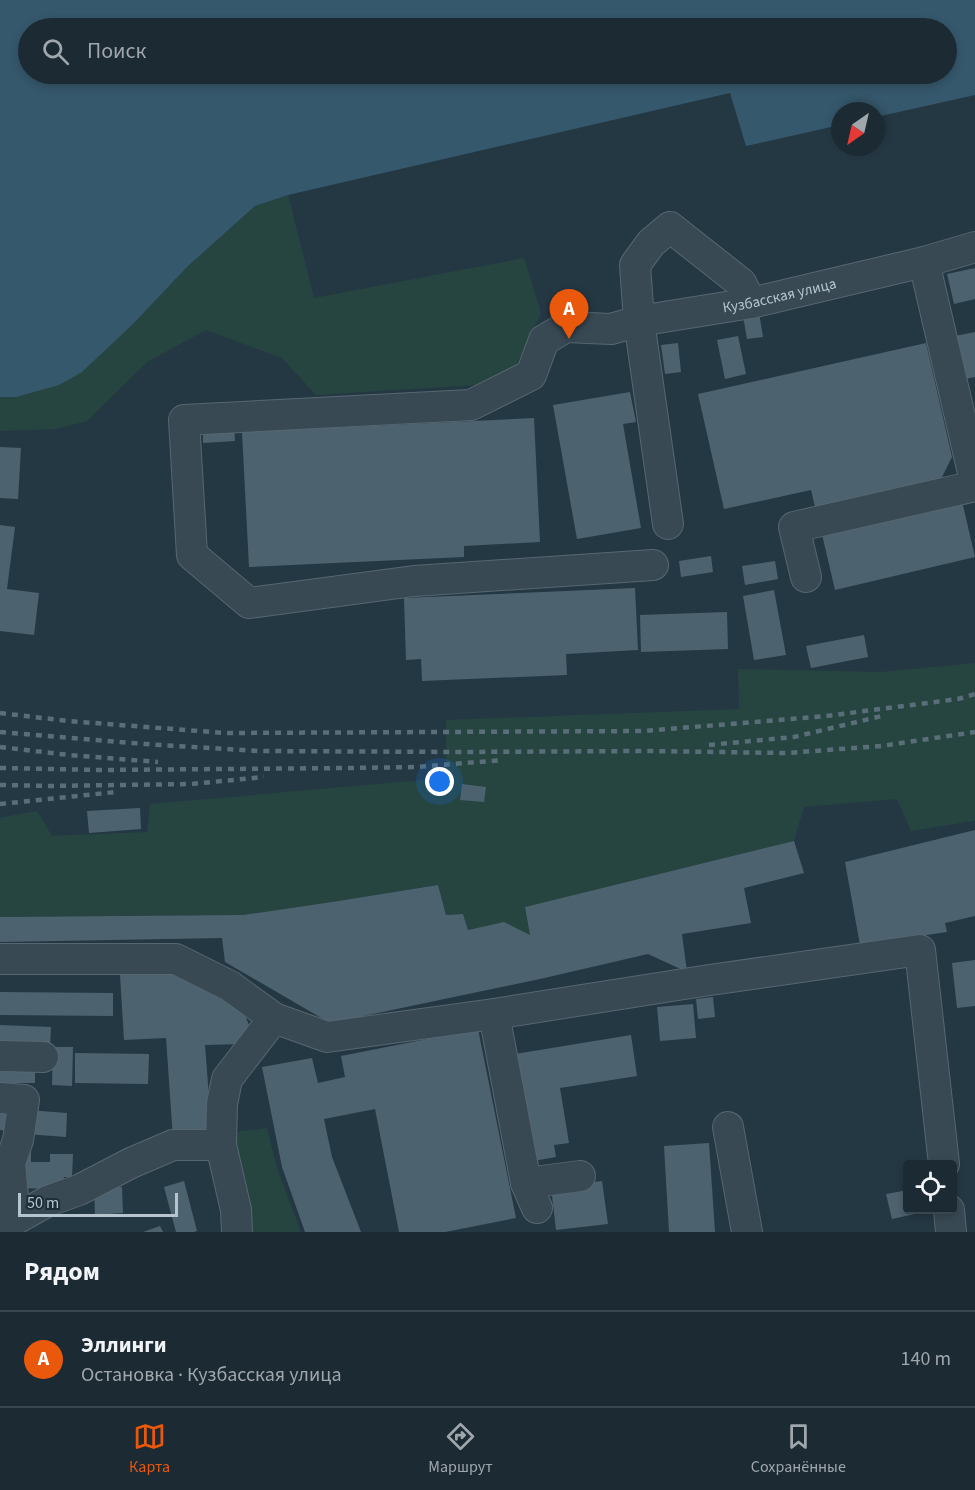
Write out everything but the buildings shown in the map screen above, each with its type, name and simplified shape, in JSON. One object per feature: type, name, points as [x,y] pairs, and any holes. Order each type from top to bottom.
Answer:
[{"type":"street","points":[[668,524],[639,321],[635,266],[651,243],[670,227],[741,283],[751,303]]},
{"type":"street","name":"Кузбасская улица","points":[[653,565],[414,581],[249,603],[192,555],[184,420],[471,405],[531,375],[544,340],[573,327],[611,329],[639,321],[751,303],[924,262],[975,247]]},
{"type":"street","points":[[924,262],[975,481]]},
{"type":"street","points":[[806,577],[794,527],[975,486]]},
{"type":"street","points":[[0,959],[176,959],[230,986],[274,1018],[327,1037],[920,950],[944,1160]]},
{"type":"street","points":[[495,1014],[532,1196],[580,1176]]},
{"type":"street","points":[[237,1232],[236,1210],[221,1146],[222,1104],[227,1079],[274,1018]]},
{"type":"street","points":[[0,1056],[43,1057]]},
{"type":"street","points":[[0,1098],[24,1100],[18,1140],[10,1163],[7,1223]]},
{"type":"street","points":[[728,1127],[747,1232]]},
{"type":"street","points":[[7,1223],[48,1201],[79,1190],[131,1163],[173,1145],[221,1146]]},
{"type":"street","points":[[949,1214],[951,1232]]},
{"type":"green space","points":[[288,195],[314,298],[524,258],[541,313],[516,367],[476,385],[316,395],[282,358],[206,330],[147,362],[87,421],[55,429],[0,431],[0,397],[16,397],[135,322],[187,267],[255,206]]},
{"type":"green space","points":[[975,663],[975,820],[973,821],[911,831],[897,799],[804,807],[794,841],[525,907],[530,935],[504,922],[468,930],[463,914],[446,915],[438,885],[243,915],[0,917],[0,818],[37,811],[52,836],[147,832],[150,804],[446,778],[446,720],[739,709],[738,669],[881,672]]},
{"type":"green space","points":[[267,1128],[277,1168],[301,1232],[242,1232],[228,1133]]},
{"type":"water","points":[[0,0],[975,0],[975,95],[885,115],[885,102],[831,102],[831,127],[746,146],[730,93],[288,195],[255,206],[187,267],[135,322],[82,372],[59,385],[16,397],[0,397]]},
{"type":"railway","points":[[0,713],[68,721],[225,733],[645,731],[826,716],[958,699],[975,694]]},
{"type":"railway","points":[[709,745],[794,737],[886,715]]},
{"type":"railway","points":[[0,732],[258,751],[787,753],[881,746],[975,732]]},
{"type":"railway","points":[[0,747],[158,762]]},
{"type":"railway","points":[[0,768],[100,770],[417,767],[503,760]]},
{"type":"railway","points":[[0,785],[191,784],[264,777]]},
{"type":"railway","points":[[0,804],[116,792]]},
{"type":"place","name":"Эллинги","points":[[569,339]]}]
